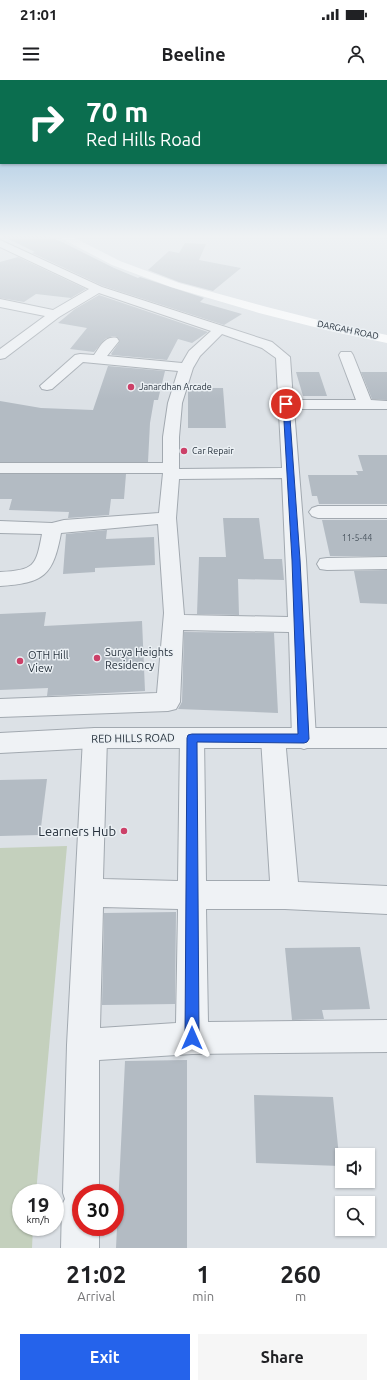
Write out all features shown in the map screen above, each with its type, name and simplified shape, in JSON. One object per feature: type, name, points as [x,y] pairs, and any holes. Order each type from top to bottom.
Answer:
[{"type":"main road","name":"DARGAH ROAD","points":[[191,290],[262,310],[387,339]]},
{"type":"main road","name":"DARGAH ROAD","points":[[216,290],[266,304],[387,331]]},
{"type":"street","points":[[0,356],[55,314],[97,290]]},
{"type":"street","points":[[100,290],[267,345],[283,357],[304,739]]},
{"type":"street","points":[[0,303],[55,314]]},
{"type":"street","points":[[0,708],[168,702],[173,622],[167,518],[171,471],[171,437],[175,403],[186,368],[194,354],[220,329]]},
{"type":"street","points":[[98,359],[112,341]]},
{"type":"street","points":[[346,355],[365,405]]},
{"type":"street","points":[[47,386],[80,358],[186,368]]},
{"type":"street","points":[[286,404],[387,405]]},
{"type":"street","points":[[0,468],[290,473]]},
{"type":"street","points":[[318,512],[387,512]]},
{"type":"street","points":[[0,527],[52,529],[64,526],[167,518]]},
{"type":"street","points":[[0,579],[23,577],[37,573],[48,554],[52,529]]},
{"type":"street","points":[[327,564],[387,563]]},
{"type":"street","points":[[173,622],[298,625]]},
{"type":"street","points":[[81,1184],[83,1045],[90,894],[94,738]]},
{"type":"street","name":"RED HILLS ROAD","points":[[0,743],[94,738],[387,738]]},
{"type":"street","points":[[192,738],[192,1038]]},
{"type":"street","points":[[273,738],[285,895]]},
{"type":"street","points":[[90,894],[285,895],[352,900],[387,900]]},
{"type":"street","points":[[83,1045],[192,1038],[387,1036]]},
{"type":"street","points":[[80,1236],[80,1248]]},
{"type":"green space","points":[[67,846],[37,1184],[12,1184],[12,1236],[33,1236],[32,1248],[0,1248],[0,848]]},
{"type":"building","points":[[0,290],[85,290],[71,298],[36,294],[24,302],[0,298]]},
{"type":"building","points":[[114,290],[178,290],[204,298],[200,302],[242,314],[224,325]]},
{"type":"building","points":[[99,295],[208,332],[192,343],[178,339],[167,360],[112,355],[111,354],[120,341],[117,337],[113,336],[105,339],[94,352],[70,349],[87,328],[58,323],[75,309]]},
{"type":"building","points":[[108,366],[165,371],[158,400],[154,400],[150,423],[148,462],[0,462],[0,401],[41,408],[93,410]]},
{"type":"building","points":[[296,372],[319,372],[327,396],[303,396]]},
{"type":"building","points":[[361,372],[387,372],[387,400],[372,399]]},
{"type":"building","points":[[188,388],[223,388],[226,428],[188,428]]},
{"type":"building","points":[[358,455],[387,455],[387,504],[319,504],[317,496],[312,496],[308,475],[358,475],[356,471],[363,471]]},
{"type":"building","points":[[0,474],[126,474],[124,499],[111,499],[109,515],[68,518],[69,512],[9,510],[12,499],[0,499]]},
{"type":"building","points":[[223,518],[259,518],[264,559],[282,559],[284,580],[238,579],[239,615],[197,614],[199,557],[226,557]]},
{"type":"building","points":[[322,520],[387,520],[387,556],[330,556]]},
{"type":"building","points":[[107,530],[106,539],[154,537],[155,565],[95,568],[95,572],[63,574],[66,534]]},
{"type":"building","points":[[387,570],[387,604],[360,603],[354,571]]},
{"type":"building","name":"Surya Heights Residency","points":[[46,612],[44,626],[142,621],[145,691],[47,696],[48,688],[0,690],[0,614]]},
{"type":"building","points":[[184,632],[274,633],[278,713],[178,709],[182,702]]},
{"type":"building","points":[[47,779],[40,835],[0,836],[0,780]]},
{"type":"building","points":[[176,912],[175,1004],[102,1005],[104,913]]},
{"type":"building","points":[[360,947],[370,1009],[322,1010],[324,1019],[292,1020],[285,948]]},
{"type":"building","points":[[187,1060],[187,1248],[116,1248],[117,1236],[124,1236],[124,1184],[119,1184],[125,1061]]},
{"type":"building","points":[[254,1095],[333,1097],[338,1148],[335,1148],[335,1166],[256,1163]]},
{"type":"place","name":"Janardhan Arcade","points":[[131,387]]},
{"type":"place","name":"Car Repair","points":[[184,451]]},
{"type":"place","name":"Surya Heights Residency","points":[[97,658]]},
{"type":"place","name":"OTH Hill View","points":[[20,661]]},
{"type":"place","name":"Learners Hub","points":[[124,831]]},
{"type":"route","points":[[192,1038],[192,738],[304,739],[296,560],[286,404]]}]
